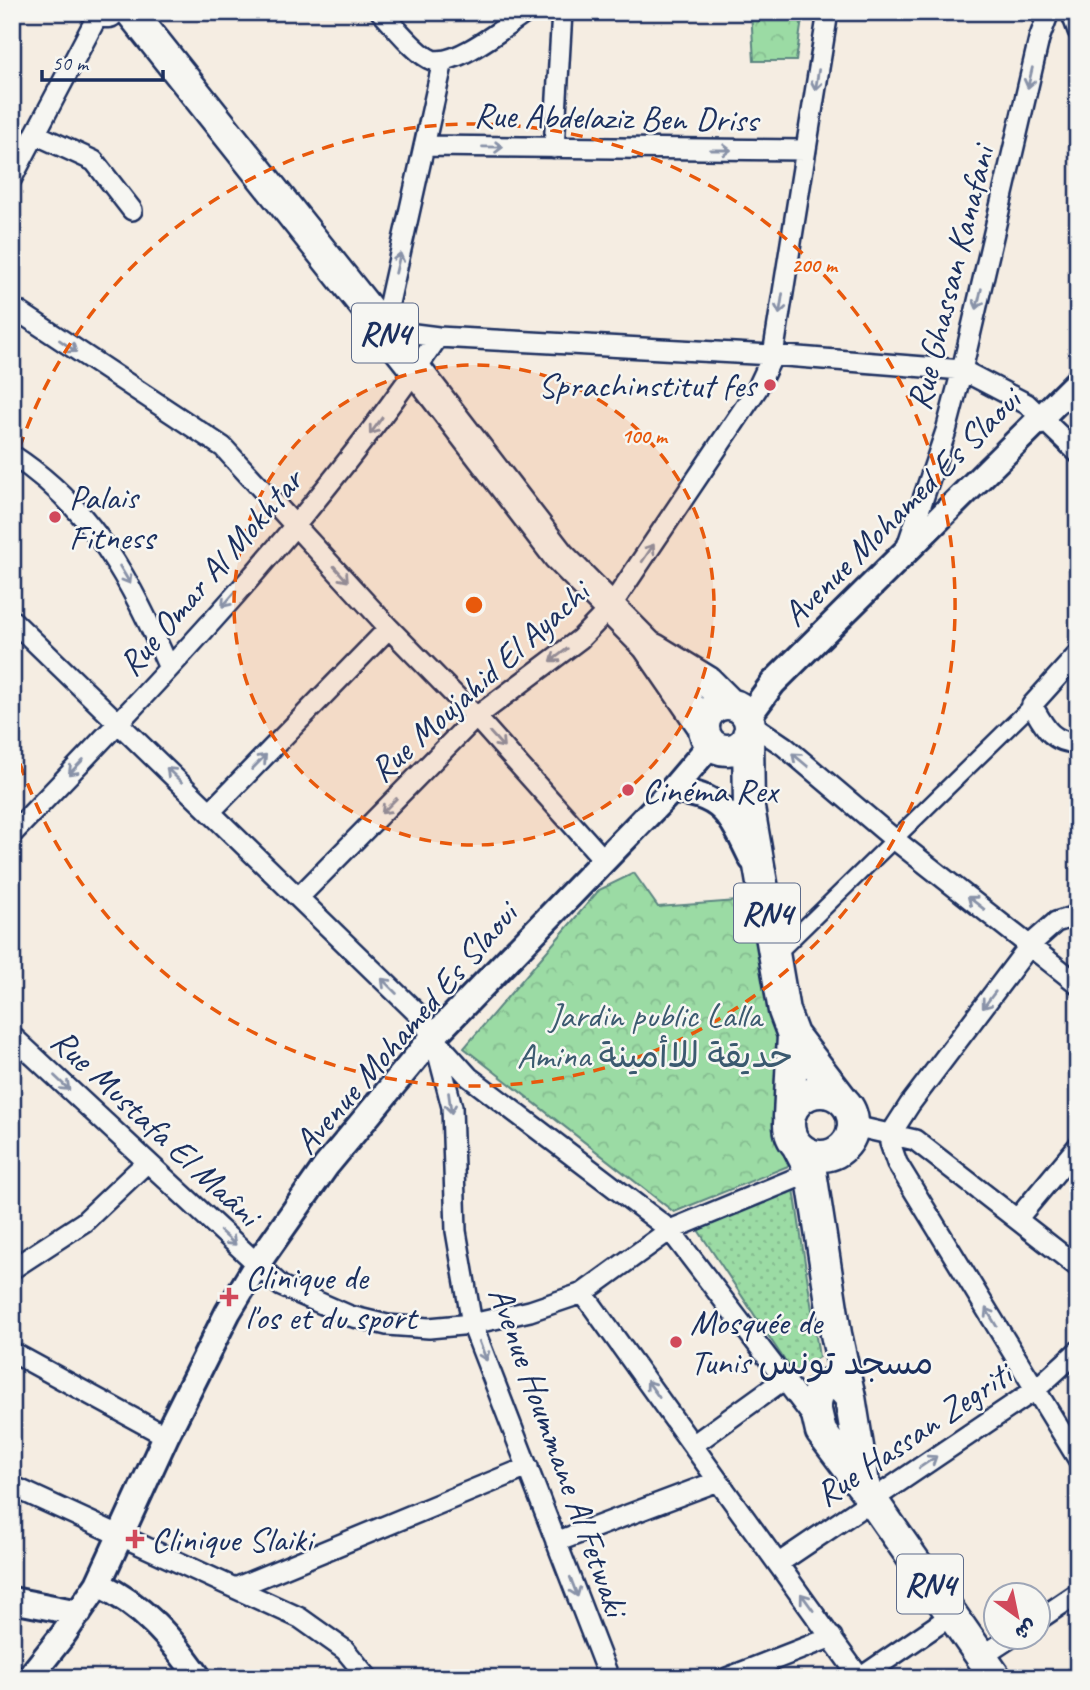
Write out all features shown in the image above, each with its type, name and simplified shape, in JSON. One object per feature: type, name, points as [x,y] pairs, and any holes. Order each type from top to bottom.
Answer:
[{"type":"main road","points":[[98,12],[108,12]]},
{"type":"main road","name":"RN4","points":[[131,12],[416,370],[559,556],[648,646],[747,791]]},
{"type":"main road","name":"RN4","points":[[648,646],[708,681],[742,717],[747,791],[784,1011],[793,1035],[848,1112]]},
{"type":"main road","points":[[713,708],[742,717],[735,748],[711,739],[713,708]]},
{"type":"main road","name":"RN4","points":[[793,1035],[790,1133],[810,1159],[836,1334],[834,1389],[849,1450],[868,1495],[989,1667]]},
{"type":"main road","points":[[789,1117],[797,1102],[811,1093],[827,1092],[848,1112],[844,1148],[810,1159]]},
{"type":"main road","name":"RN4","points":[[834,1389],[816,1398],[817,1422],[827,1444],[849,1450]]},
{"type":"street","points":[[12,178],[98,12]]},
{"type":"street","points":[[380,12],[422,53],[431,59],[443,61],[462,54],[527,12]]},
{"type":"street","points":[[554,148],[562,12]]},
{"type":"street","name":"Rue Moujahid El Ayachi","points":[[299,897],[477,717],[580,639],[609,609],[757,389],[773,355],[828,12]]},
{"type":"street","name":"Rue Ghassan Kanafani","points":[[903,555],[946,430],[1039,39],[1049,12]]},
{"type":"street","points":[[1071,12],[1078,31]]},
{"type":"street","points":[[443,61],[383,330],[438,337],[773,355],[962,370],[1027,404],[1078,453]]},
{"type":"street","points":[[35,134],[94,162],[132,210]]},
{"type":"street","name":"Rue Abdelaziz Ben Driss","points":[[425,146],[806,150]]},
{"type":"street","points":[[12,307],[223,447],[389,628],[477,717],[604,860]]},
{"type":"street","name":"Rue Omar Al Mokhtar","points":[[12,834],[169,668],[353,457],[438,337]]},
{"type":"street","name":"Avenue Mohamed Es Slaoui","points":[[742,717],[1078,381]]},
{"type":"street","points":[[12,455],[63,496],[106,544],[133,588],[169,668]]},
{"type":"street","points":[[14,625],[211,811],[418,1014],[433,1037],[469,1077],[564,1152],[670,1230],[817,1422]]},
{"type":"street","points":[[211,811],[389,628]]},
{"type":"street","points":[[774,957],[1032,705],[1078,654]]},
{"type":"street","points":[[1032,705],[1050,735],[1063,743],[1078,743]]},
{"type":"street","points":[[742,717],[784,746],[894,839],[1078,984]]},
{"type":"street","name":"Avenue Mohamed Es Slaoui","points":[[29,1678],[98,1584],[166,1436],[228,1312],[257,1264],[341,1147],[433,1037],[671,791],[711,739]]},
{"type":"street","points":[[671,791],[715,800],[726,811],[760,877]]},
{"type":"street","points":[[1078,915],[1056,922],[1030,945],[892,1132],[890,1143],[897,1163],[1078,1459]]},
{"type":"street","name":"Rue Mustafa El Maâni","points":[[12,1035],[146,1163],[281,1286],[350,1316],[387,1325],[429,1328],[472,1324],[530,1311],[583,1293],[670,1230],[810,1159]]},
{"type":"street","name":"Avenue Hoummane Al Fetwaki","points":[[433,1037],[452,1107],[456,1231],[472,1324],[609,1678]]},
{"type":"street","points":[[848,1112],[915,1140],[1078,1267]]},
{"type":"street","points":[[1018,1218],[1078,1146]]},
{"type":"street","points":[[12,1269],[84,1222],[146,1163]]},
{"type":"street","points":[[583,1293],[860,1678],[952,1615]]},
{"type":"street","name":"Rue Hassan Zegriti","points":[[779,1563],[868,1495],[1035,1390],[1078,1350]]},
{"type":"street","points":[[12,1352],[166,1436]]},
{"type":"street","points":[[692,1445],[783,1380],[834,1389]]},
{"type":"street","points":[[235,1588],[528,1467]]},
{"type":"street","points":[[556,1542],[718,1481]]},
{"type":"street","points":[[12,1486],[300,1618],[345,1650],[368,1678]]},
{"type":"street","points":[[98,1584],[136,1604],[152,1618],[199,1678]]},
{"type":"street","points":[[1052,1611],[1078,1593]]},
{"type":"street","points":[[12,1600],[79,1613]]},
{"type":"street","points":[[727,1678],[832,1637]]},
{"type":"street","points":[[989,1667],[1000,1652]]},
{"type":"green space","points":[[751,12],[803,12],[796,61],[754,61]]},
{"type":"green space","name":"Jardin public Lalla Amina حديقة للاأمينة","points":[[634,873],[658,907],[750,900],[783,1011],[788,1166],[674,1212],[464,1048],[599,890]]},
{"type":"green space","points":[[794,1189],[819,1357],[793,1373],[698,1230]]},
{"type":"place","name":"Sprachinstitut fes","points":[[770,385]]},
{"type":"place","name":"Palais Fitness","points":[[55,517]]},
{"type":"place","name":"Cinéma Rex","points":[[628,790]]},
{"type":"place","name":"Clinique de l'os et du sport","points":[[229,1297]]},
{"type":"place","name":"Mosquée de Tunis مسجد تونس","points":[[676,1342]]},
{"type":"place","name":"Clinique Slaiki","points":[[135,1539]]}]
